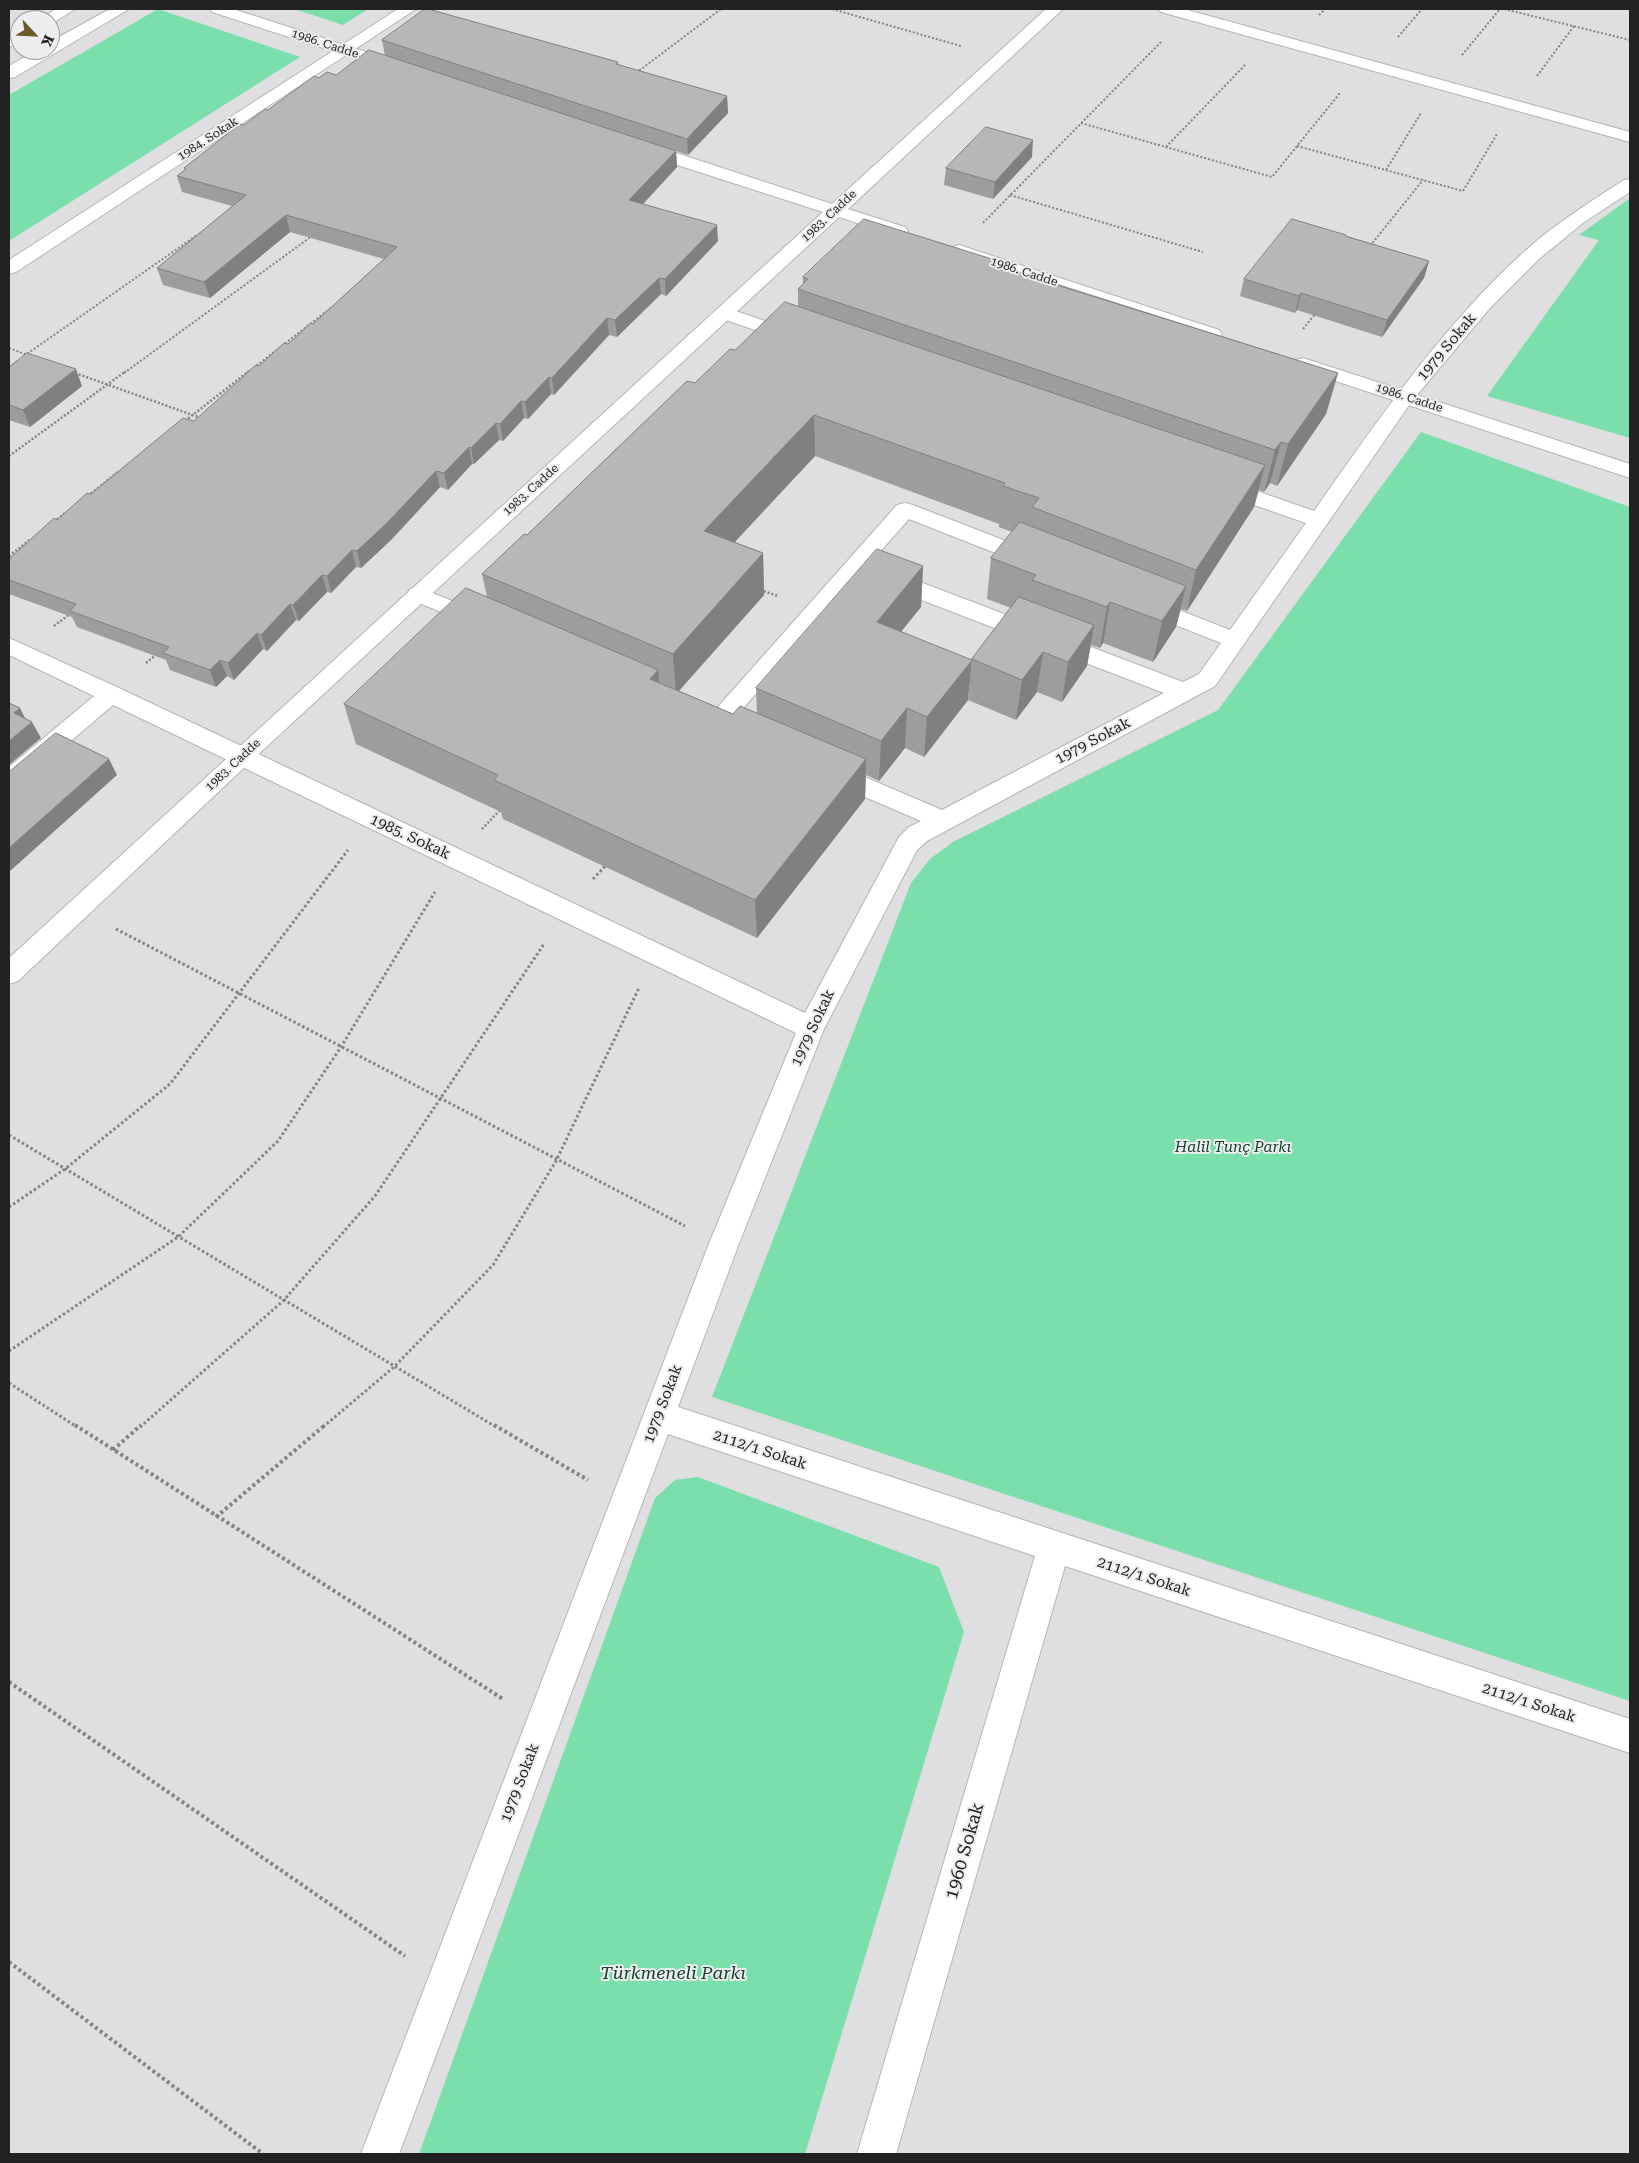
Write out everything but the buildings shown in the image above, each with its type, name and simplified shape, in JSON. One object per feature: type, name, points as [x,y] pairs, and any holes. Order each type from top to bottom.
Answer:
[{"type":"street","points":[[60,44],[121,9]]},
{"type":"street","name":"1986. Cadde","points":[[218,9],[417,74]]},
{"type":"street","name":"1984. Sokak","points":[[9,268],[408,9]]},
{"type":"street","name":"1983. Cadde","points":[[9,974],[418,594],[1055,9]]},
{"type":"street","points":[[1168,9],[1630,137]]},
{"type":"street","points":[[9,73],[32,60]]},
{"type":"street","points":[[625,142],[919,238]]},
{"type":"street","name":"1979 Sokak","points":[[380,2154],[723,1246],[811,1028],[908,844],[918,834],[1207,680],[1405,397],[1483,304],[1532,255],[1577,219],[1630,184]]},
{"type":"street","name":"1986. Cadde","points":[[951,248],[1228,339]]},
{"type":"street","points":[[724,313],[817,346]]},
{"type":"street","name":"1986. Cadde","points":[[1281,356],[1630,471]]},
{"type":"street","points":[[1198,478],[1319,520]]},
{"type":"street","points":[[718,723],[905,510],[1052,568]]},
{"type":"street","points":[[855,566],[1185,692]]},
{"type":"street","points":[[418,594],[498,628]]},
{"type":"street","points":[[1125,596],[1235,640]]},
{"type":"street","name":"1985. Sokak","points":[[16,649],[811,1028]]},
{"type":"street","points":[[9,780],[111,694]]},
{"type":"street","points":[[808,762],[943,821]]},
{"type":"street","name":"2112/1 Sokak","points":[[659,1416],[1054,1548],[1630,1736]]},
{"type":"street","name":"1960 Sokak","points":[[876,2154],[1054,1548]]},
{"type":"path","points":[[631,77],[721,9]]},
{"type":"path","points":[[832,9],[1001,58]]},
{"type":"path","points":[[1504,9],[1630,40]]},
{"type":"path","points":[[1518,12],[1521,9]]},
{"type":"path","points":[[951,248],[1010,195],[1188,14]]},
{"type":"path","points":[[1297,146],[1463,191],[1514,105],[1574,26]]},
{"type":"path","points":[[1166,148],[1271,37]]},
{"type":"path","points":[[1081,123],[1272,177],[1364,63]]},
{"type":"path","points":[[1365,252],[1423,180]]},
{"type":"path","points":[[1010,195],[1203,252]]},
{"type":"path","points":[[9,367],[204,230]]},
{"type":"path","points":[[9,456],[314,235]]},
{"type":"path","points":[[184,421],[337,303]]},
{"type":"path","points":[[1281,356],[1317,312]]},
{"type":"path","points":[[9,348],[35,358]]},
{"type":"path","points":[[72,371],[209,421]]},
{"type":"path","points":[[85,498],[123,468]]},
{"type":"path","points":[[47,527],[70,509]]},
{"type":"path","points":[[9,556],[32,539]]},
{"type":"path","points":[[752,586],[816,612]]},
{"type":"path","points":[[16,649],[76,608]]},
{"type":"path","points":[[146,663],[161,650]]},
{"type":"path","points":[[9,1350],[178,1237],[278,1142],[340,1047],[455,858],[508,802]]},
{"type":"path","points":[[9,1207],[65,1169],[170,1084],[372,819]]},
{"type":"path","points":[[113,1450],[283,1301],[375,1196],[566,911],[611,860]]},
{"type":"path","points":[[78,909],[556,1161],[723,1246]]},
{"type":"path","points":[[216,1516],[394,1367],[493,1265],[556,1161],[655,954]]},
{"type":"path","points":[[9,1135],[283,1301],[626,1503]]},
{"type":"path","points":[[9,1383],[542,1724]]},
{"type":"path","points":[[9,1682],[445,1983]]},
{"type":"path","points":[[9,1962],[263,2154]]},
{"type":"green space","points":[[158,9],[300,57],[9,241],[9,95]]},
{"type":"green space","points":[[294,9],[368,9],[343,25]]},
{"type":"green space","points":[[1630,198],[1630,438],[1487,396],[1599,240],[1579,235]]},
{"type":"green space","name":"Halil Tunç Parkı","points":[[1421,432],[1630,507],[1630,1701],[712,1397],[911,883],[930,859],[953,842],[1218,710]]},
{"type":"green space","name":"Türkmeneli Parkı","points":[[698,1477],[939,1567],[964,1632],[805,2154],[419,2154],[655,1498],[675,1480]]}]
